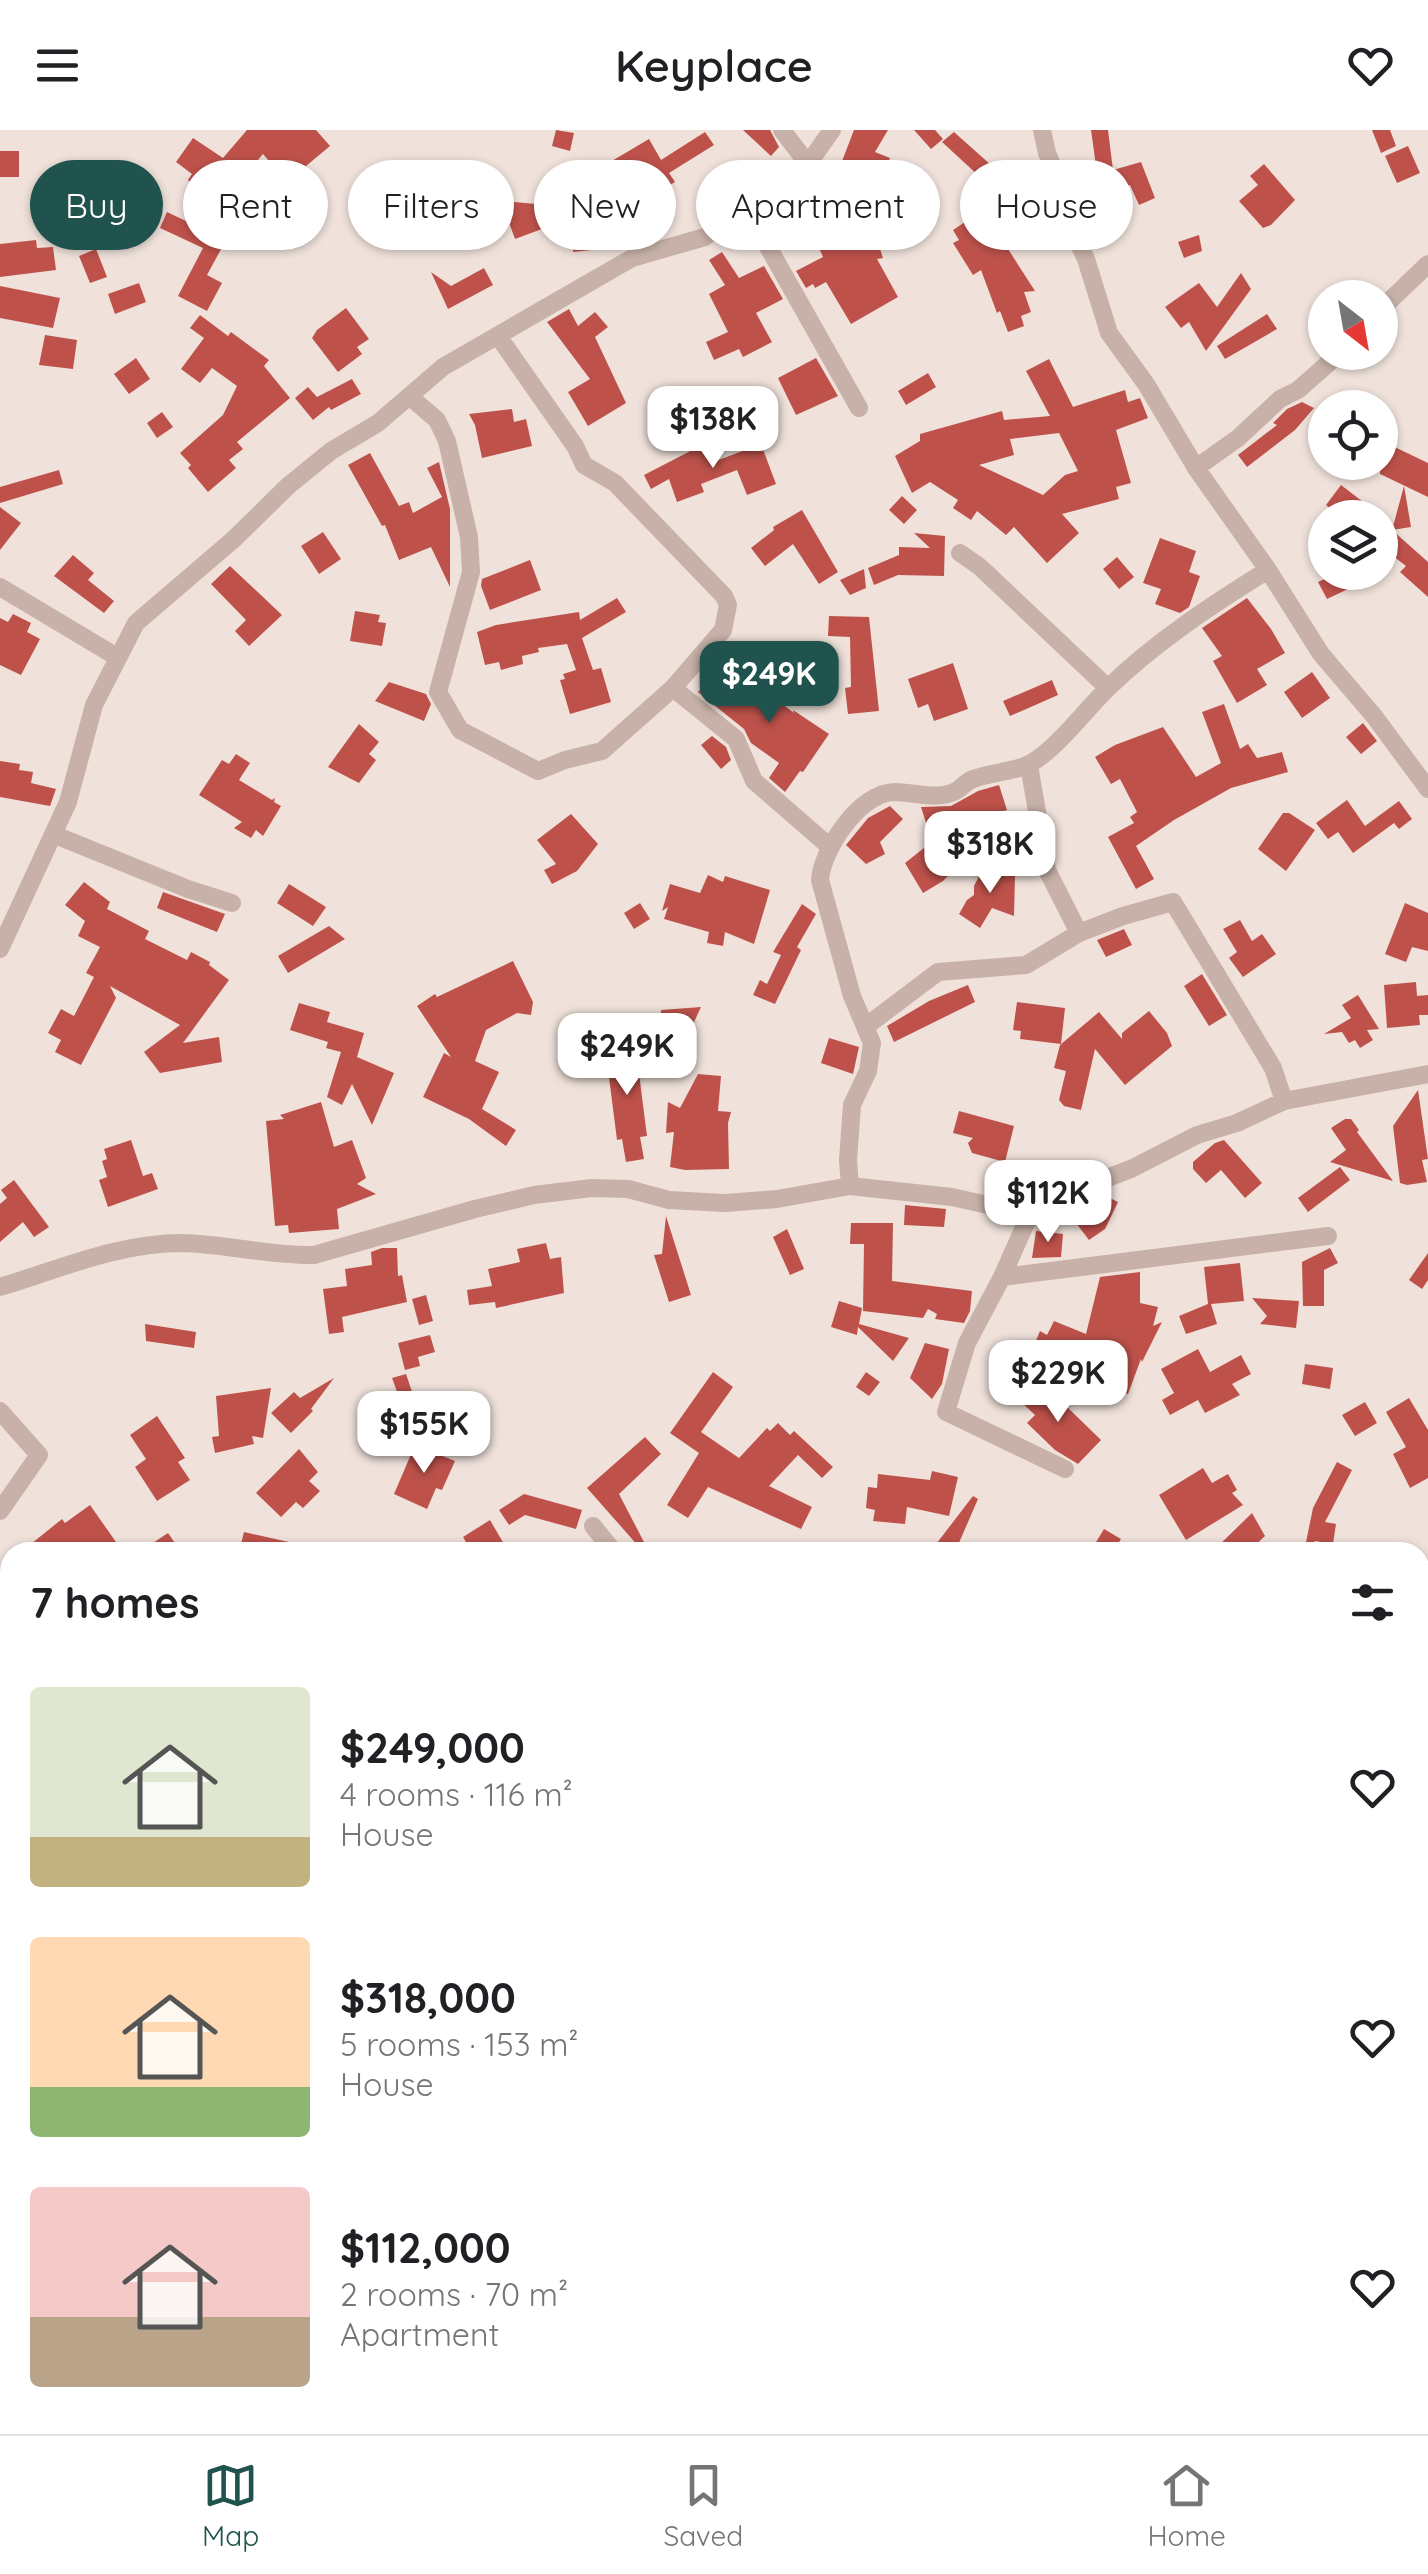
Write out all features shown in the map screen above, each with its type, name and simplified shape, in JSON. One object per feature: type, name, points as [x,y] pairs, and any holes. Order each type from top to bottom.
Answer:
[{"type":"street","points":[[782,130],[805,160]]},
{"type":"street","points":[[811,160],[832,130]]},
{"type":"street","points":[[1042,130],[1109,333],[1320,654],[1374,716],[1428,790]]},
{"type":"street","points":[[0,949],[68,802],[94,705],[136,623],[288,486],[331,451],[378,423],[443,368],[632,258],[696,240]]},
{"type":"street","points":[[770,250],[859,408]]},
{"type":"street","points":[[1398,293],[1428,264]]},
{"type":"street","points":[[409,396],[436,420],[447,441],[469,537],[471,572],[438,692],[460,730],[538,772],[564,760],[602,752],[672,688],[723,630],[728,605],[724,596],[615,483],[584,465],[575,446],[498,336]]},
{"type":"street","points":[[1196,468],[1322,370]]},
{"type":"street","points":[[960,553],[980,567],[1108,688]]},
{"type":"street","points":[[850,1186],[852,1105],[868,1072],[872,1043],[852,996],[820,880],[821,862],[830,847],[868,801],[894,792],[910,796],[954,792],[969,780],[1029,765],[1076,724],[1108,688],[1219,600],[1268,570]]},
{"type":"street","points":[[0,586],[118,657]]},
{"type":"street","points":[[672,688],[736,739],[754,781],[830,847]]},
{"type":"street","points":[[1029,765],[1047,870],[1079,933]]},
{"type":"street","points":[[55,835],[232,903]]},
{"type":"street","points":[[866,1026],[938,972],[1026,965],[1079,933],[1174,902],[1272,1068],[1284,1101]]},
{"type":"street","points":[[0,1287],[94,1256],[139,1247],[197,1244],[292,1256],[314,1255],[475,1209],[534,1195],[592,1188],[628,1189],[670,1200],[725,1203],[850,1186],[1001,1208],[1032,1207],[1284,1101],[1428,1074]]},
{"type":"street","points":[[1032,1207],[1002,1277],[966,1343],[946,1412],[1065,1468]]},
{"type":"street","points":[[1002,1277],[1328,1236]]},
{"type":"street","points":[[0,1411],[39,1455],[0,1511]]},
{"type":"street","points":[[593,1526],[606,1542]]},
{"type":"building","points":[[247,130],[316,130],[330,146],[313,160],[268,160],[263,154],[258,160],[183,160],[183,167],[176,162],[193,138],[223,158]]},
{"type":"building","points":[[556,130],[574,133],[570,151],[552,146]]},
{"type":"building","points":[[743,130],[770,130],[779,147],[771,156]]},
{"type":"building","points":[[854,130],[888,130],[875,152],[889,160],[842,160]]},
{"type":"building","points":[[914,130],[935,130],[943,139],[931,149]]},
{"type":"building","points":[[1091,130],[1108,130],[1112,160],[1095,160]]},
{"type":"building","points":[[1372,130],[1390,130],[1396,146],[1381,153]]},
{"type":"building","points":[[705,132],[714,145],[676,169],[676,160],[661,160]]},
{"type":"building","points":[[954,132],[985,160],[962,160],[942,142]]},
{"type":"building","points":[[649,139],[661,160],[614,160]]},
{"type":"building","points":[[1408,146],[1420,173],[1397,183],[1385,156]]},
{"type":"building","points":[[0,151],[19,151],[19,177],[0,177]]},
{"type":"building","points":[[1141,162],[1155,198],[1139,205],[1133,192],[1133,164]]},
{"type":"building","points":[[1264,164],[1295,200],[1271,225],[1263,228],[1239,201],[1258,185],[1250,176]]},
{"type":"building","points":[[514,202],[534,204],[534,232],[515,239]]},
{"type":"building","points":[[167,212],[183,220],[183,239],[163,229]]},
{"type":"building","points":[[960,225],[960,250],[1009,250],[1035,291],[1024,292],[1031,312],[1021,316],[1024,326],[1008,332],[981,270],[973,275],[953,243],[959,240],[953,230]]},
{"type":"building","points":[[1199,235],[1202,251],[1184,258],[1178,242]]},
{"type":"building","points":[[30,241],[30,250],[53,250],[56,270],[0,277],[0,244]]},
{"type":"building","points":[[96,250],[107,277],[90,283],[79,256]]},
{"type":"building","points":[[202,250],[221,250],[207,275],[222,283],[207,311],[178,296]]},
{"type":"building","points":[[820,250],[880,250],[883,258],[877,259],[898,297],[851,324],[826,282],[806,288],[796,271],[823,257]]},
{"type":"building","points":[[722,252],[739,278],[764,266],[783,299],[756,313],[772,342],[743,357],[739,349],[714,360],[706,342],[728,332],[709,294],[725,285],[709,260]]},
{"type":"building","points":[[484,268],[493,285],[448,309],[431,272],[451,286]]},
{"type":"building","points":[[1241,273],[1251,289],[1206,351],[1189,322],[1181,328],[1165,307],[1199,283],[1217,307]]},
{"type":"building","points":[[139,283],[146,302],[115,314],[108,294]]},
{"type":"building","points":[[0,286],[60,298],[53,328],[0,318]]},
{"type":"building","points":[[346,308],[369,339],[357,347],[362,354],[338,372],[312,338]]},
{"type":"building","points":[[569,309],[578,326],[595,312],[608,327],[595,337],[626,403],[588,426],[568,392],[590,379],[547,322]]},
{"type":"building","points":[[1267,314],[1277,329],[1225,359],[1217,346]]},
{"type":"building","points":[[200,315],[269,360],[264,366],[290,398],[237,442],[243,449],[229,460],[236,468],[208,492],[180,453],[223,415],[237,386],[212,368],[200,383],[181,369],[204,338],[190,328]]},
{"type":"building","points":[[45,335],[77,340],[73,369],[39,365]]},
{"type":"building","points":[[136,358],[150,379],[129,394],[114,374]]},
{"type":"building","points":[[816,358],[838,396],[796,415],[778,378]]},
{"type":"building","points":[[1049,359],[1073,407],[1125,390],[1128,402],[1140,398],[1148,418],[1116,430],[1131,483],[1116,487],[1119,499],[1062,514],[1079,533],[1047,563],[1014,527],[1006,535],[977,511],[971,520],[953,508],[958,500],[930,482],[912,493],[895,456],[920,441],[920,434],[1002,411],[1004,420],[1050,416],[1026,371]],"holes":[[[1059,433],[1078,471],[1065,475],[1043,495],[979,465],[1014,455],[1010,439]]]},
{"type":"building","points":[[928,373],[936,387],[906,405],[898,391]]},
{"type":"building","points":[[352,379],[361,394],[331,410],[329,407],[313,420],[295,398],[308,387],[317,397]]},
{"type":"building","points":[[1302,402],[1308,405],[1308,415],[1295,430],[1247,467],[1238,455],[1277,425],[1273,423],[1287,409]]},
{"type":"building","points":[[512,409],[514,422],[526,419],[532,446],[482,458],[469,414]]},
{"type":"building","points":[[162,412],[173,427],[157,438],[147,423]]},
{"type":"building","points":[[706,443],[716,461],[761,444],[776,484],[747,495],[737,470],[701,484],[704,492],[677,502],[669,479],[651,489],[644,475]]},
{"type":"building","points":[[1398,449],[1428,463],[1428,497],[1393,480],[1398,480]]},
{"type":"building","points":[[370,453],[399,506],[409,502],[413,513],[442,497],[427,468],[439,462],[450,509],[450,587],[431,547],[399,560],[385,525],[382,526],[348,465]]},
{"type":"building","points":[[59,470],[63,484],[0,503],[0,487]]},
{"type":"building","points":[[1341,485],[1361,500],[1330,500]]},
{"type":"building","points":[[1404,486],[1411,527],[1398,529]]},
{"type":"building","points":[[902,496],[917,510],[904,524],[889,510]]},
{"type":"building","points":[[0,507],[21,523],[0,550]]},
{"type":"building","points":[[802,510],[838,572],[819,584],[793,544],[765,566],[751,548],[773,527]]},
{"type":"building","points":[[323,532],[341,559],[319,574],[301,546]]},
{"type":"building","points":[[914,533],[945,536],[944,576],[898,575],[874,585],[868,568],[899,555],[899,547],[930,548]]},
{"type":"building","points":[[1398,536],[1428,562],[1428,597],[1400,572],[1406,566],[1398,560]]},
{"type":"building","points":[[1160,538],[1196,551],[1189,572],[1200,576],[1189,607],[1180,613],[1155,604],[1161,589],[1143,583]]},
{"type":"building","points":[[73,555],[94,573],[88,580],[114,601],[104,613],[54,576]]},
{"type":"building","points":[[1117,557],[1134,577],[1119,589],[1103,569]]},
{"type":"building","points":[[530,560],[541,590],[490,610],[482,579]]},
{"type":"building","points":[[230,566],[282,615],[249,646],[235,631],[246,620],[211,584]]},
{"type":"building","points":[[864,569],[866,588],[850,595],[840,580]]},
{"type":"building","points":[[1322,590],[1346,590],[1327,599]]},
{"type":"building","points":[[617,598],[626,612],[582,638],[593,670],[601,668],[611,702],[570,714],[560,680],[565,679],[563,674],[576,670],[567,644],[538,648],[539,652],[522,656],[523,664],[501,670],[499,662],[485,665],[477,632],[496,625],[579,612],[580,620]]},
{"type":"building","points":[[1247,598],[1285,653],[1257,669],[1267,685],[1237,703],[1213,661],[1222,656],[1202,628]]},
{"type":"building","points":[[355,611],[380,615],[378,622],[386,623],[382,646],[350,641]]},
{"type":"building","points":[[13,614],[31,623],[27,632],[40,639],[21,675],[0,665],[0,618],[8,622]]},
{"type":"building","points":[[829,616],[869,617],[879,711],[848,714],[845,688],[851,687],[850,637],[828,636]]},
{"type":"building","points":[[793,650],[805,678],[783,688],[771,660]]},
{"type":"building","points":[[953,663],[968,709],[934,721],[928,704],[918,708],[908,679]]},
{"type":"building","points":[[1312,672],[1330,698],[1302,718],[1284,692]]},
{"type":"building","points":[[714,675],[733,691],[745,675],[829,734],[785,792],[769,778],[779,763],[751,743],[744,729],[698,692]]},
{"type":"building","points":[[1052,680],[1058,695],[1010,716],[1003,701]]},
{"type":"building","points":[[389,682],[426,694],[431,704],[424,721],[375,701]]},
{"type":"building","points":[[1224,704],[1240,749],[1248,744],[1257,758],[1282,752],[1288,772],[1231,788],[1136,846],[1154,879],[1136,889],[1108,837],[1134,823],[1130,817],[1137,812],[1120,779],[1111,784],[1095,757],[1163,727],[1196,777],[1221,763],[1202,712]]},
{"type":"building","points":[[1363,723],[1377,741],[1361,754],[1346,737]]},
{"type":"building","points":[[359,724],[379,742],[369,754],[376,760],[359,783],[328,767]]},
{"type":"building","points":[[712,736],[726,747],[731,760],[721,769],[701,745]]},
{"type":"building","points":[[236,754],[250,763],[239,780],[272,800],[275,798],[274,802],[281,806],[263,836],[256,830],[251,838],[234,828],[242,822],[199,795],[222,760],[229,764]]},
{"type":"building","points":[[0,761],[20,764],[19,770],[33,772],[31,783],[56,789],[50,806],[0,797]]},
{"type":"building","points":[[999,785],[1007,810],[930,835],[921,807],[951,806]]},
{"type":"building","points":[[1347,800],[1365,826],[1399,801],[1412,819],[1399,829],[1394,823],[1353,853],[1338,832],[1328,839],[1316,823]]},
{"type":"building","points":[[890,806],[903,819],[880,842],[885,854],[866,864],[846,845],[868,818]]},
{"type":"building","points":[[1283,813],[1315,830],[1286,871],[1258,849]]},
{"type":"building","points":[[571,814],[598,844],[577,871],[552,884],[544,870],[556,864],[537,840]]},
{"type":"building","points":[[931,837],[959,864],[943,881],[923,893],[905,863],[929,844],[936,851]]},
{"type":"building","points":[[987,861],[1000,875],[1015,875],[1014,916],[992,908],[980,928],[959,914],[974,895],[974,886]]},
{"type":"building","points":[[708,875],[723,882],[725,876],[770,890],[754,944],[725,932],[723,946],[707,943],[709,932],[664,919],[668,907],[662,911],[670,884],[700,893]]},
{"type":"building","points":[[84,882],[110,902],[107,909],[149,931],[145,939],[187,960],[191,952],[210,962],[229,980],[183,1043],[219,1037],[222,1062],[160,1073],[144,1052],[180,1025],[110,986],[116,998],[81,1065],[55,1052],[61,1040],[48,1033],[61,1009],[74,1016],[94,977],[86,973],[100,947],[78,936],[85,921],[65,905]]},
{"type":"building","points":[[289,884],[326,907],[313,926],[277,903]]},
{"type":"building","points":[[163,892],[225,914],[217,932],[157,908]]},
{"type":"building","points":[[640,903],[650,919],[634,929],[624,913]]},
{"type":"building","points":[[1405,903],[1428,913],[1428,951],[1412,947],[1406,962],[1385,954]]},
{"type":"building","points":[[802,904],[816,914],[797,947],[801,950],[775,1004],[753,995],[760,980],[767,984],[781,955],[773,952]]},
{"type":"building","points":[[1240,920],[1252,941],[1262,934],[1276,954],[1243,977],[1229,958],[1237,952],[1223,929]]},
{"type":"building","points":[[329,926],[345,939],[288,973],[278,956]]},
{"type":"building","points":[[1124,929],[1132,945],[1106,957],[1097,940]]},
{"type":"building","points":[[513,961],[533,1002],[531,1015],[517,1013],[486,1030],[475,1061],[499,1072],[482,1109],[516,1130],[506,1146],[469,1119],[423,1097],[444,1053],[451,1057],[417,1006],[435,994],[437,997]]},
{"type":"building","points":[[1202,974],[1227,1015],[1209,1026],[1184,986]]},
{"type":"building","points":[[1416,982],[1417,996],[1428,995],[1428,1015],[1419,1015],[1420,1025],[1387,1028],[1384,985]]},
{"type":"building","points":[[968,985],[975,1002],[894,1042],[887,1026],[929,1001]]},
{"type":"building","points":[[1358,995],[1379,1029],[1367,1030],[1373,1040],[1360,1048],[1355,1040],[1349,1043],[1342,1032],[1324,1034],[1351,1018],[1342,1005]]},
{"type":"building","points":[[1017,1002],[1065,1008],[1061,1044],[1020,1039],[1021,1031],[1013,1030]]},
{"type":"building","points":[[299,1003],[330,1012],[327,1022],[364,1033],[357,1057],[394,1073],[372,1125],[352,1084],[342,1105],[327,1097],[341,1052],[326,1048],[328,1042],[290,1030]]},
{"type":"building","points":[[701,1007],[683,1046],[663,1050],[661,1010]]},
{"type":"building","points":[[1149,1011],[1172,1046],[1125,1085],[1095,1049],[1081,1110],[1064,1106],[1059,1100],[1066,1071],[1054,1068],[1060,1045],[1099,1012],[1122,1039],[1122,1033]]},
{"type":"building","points":[[829,1038],[859,1047],[853,1074],[821,1063]]},
{"type":"building","points":[[635,1042],[647,1136],[640,1137],[644,1159],[626,1162],[622,1139],[617,1140],[605,1046]]},
{"type":"building","points":[[698,1074],[721,1076],[718,1111],[731,1112],[729,1169],[670,1167],[674,1132],[666,1133],[668,1102],[680,1108]]},
{"type":"building","points":[[1418,1090],[1428,1159],[1422,1160],[1427,1182],[1407,1185],[1400,1183],[1393,1126]]},
{"type":"building","points":[[321,1102],[334,1147],[352,1140],[366,1178],[357,1184],[376,1194],[337,1209],[339,1229],[289,1233],[288,1225],[275,1226],[266,1121],[284,1119],[280,1115]]},
{"type":"building","points":[[959,1111],[1014,1126],[1005,1162],[972,1153],[968,1143],[973,1138],[953,1133]]},
{"type":"building","points":[[1351,1119],[1393,1181],[1330,1162],[1346,1150],[1331,1128]]},
{"type":"building","points":[[131,1140],[143,1176],[152,1173],[158,1189],[108,1207],[99,1180],[107,1177],[102,1161],[107,1159],[104,1149]]},
{"type":"building","points":[[1224,1140],[1262,1183],[1245,1198],[1221,1170],[1206,1183],[1193,1169],[1193,1162]]},
{"type":"building","points":[[1340,1167],[1350,1180],[1308,1212],[1298,1198]]},
{"type":"building","points":[[14,1180],[49,1227],[34,1237],[23,1222],[0,1242],[0,1204],[7,1198],[1,1190]]},
{"type":"building","points":[[1106,1196],[1118,1202],[1105,1229],[1089,1240],[1073,1219]]},
{"type":"building","points":[[905,1205],[946,1209],[944,1227],[904,1225]]},
{"type":"building","points":[[666,1216],[691,1295],[669,1302],[654,1255],[662,1254]]},
{"type":"building","points":[[851,1223],[893,1223],[892,1281],[972,1291],[964,1323],[935,1319],[937,1314],[928,1309],[923,1318],[863,1311],[864,1244],[850,1244]]},
{"type":"building","points":[[787,1229],[804,1269],[790,1275],[773,1237]]},
{"type":"building","points":[[1036,1231],[1063,1234],[1061,1257],[1032,1258]]},
{"type":"building","points":[[546,1243],[550,1259],[561,1257],[564,1293],[496,1308],[495,1302],[469,1305],[467,1290],[492,1286],[488,1269],[520,1262],[517,1249]]},
{"type":"building","points":[[397,1248],[398,1276],[402,1275],[407,1302],[342,1317],[344,1332],[329,1334],[323,1289],[347,1286],[345,1269],[372,1265],[371,1252]]},
{"type":"building","points":[[1330,1248],[1338,1263],[1324,1270],[1324,1306],[1303,1306],[1302,1262]]},
{"type":"building","points":[[1428,1253],[1428,1280],[1422,1289],[1409,1280]]},
{"type":"building","points":[[1240,1263],[1244,1301],[1211,1304],[1217,1324],[1186,1334],[1179,1316],[1208,1304],[1204,1267]]},
{"type":"building","points":[[1140,1272],[1140,1303],[1158,1307],[1153,1326],[1162,1322],[1142,1362],[1141,1359],[1128,1394],[1075,1379],[1080,1368],[1033,1348],[1040,1331],[1047,1335],[1054,1321],[1086,1334],[1100,1277]]},
{"type":"building","points":[[426,1295],[433,1321],[419,1325],[412,1299]]},
{"type":"building","points":[[1252,1298],[1299,1301],[1296,1328],[1260,1324],[1267,1316]]},
{"type":"building","points":[[839,1301],[862,1308],[859,1324],[909,1338],[893,1361],[858,1327],[857,1335],[831,1327]]},
{"type":"building","points":[[145,1324],[196,1332],[194,1348],[146,1341]]},
{"type":"building","points":[[430,1335],[435,1352],[418,1357],[420,1366],[405,1370],[398,1343]]},
{"type":"building","points":[[925,1343],[949,1349],[942,1384],[932,1399],[910,1378]]},
{"type":"building","points":[[1198,1349],[1210,1372],[1241,1355],[1251,1374],[1232,1384],[1240,1395],[1205,1413],[1198,1400],[1170,1415],[1162,1400],[1174,1393],[1161,1369]]},
{"type":"building","points":[[1305,1364],[1333,1368],[1330,1389],[1302,1384]]},
{"type":"building","points":[[713,1372],[733,1387],[701,1432],[739,1458],[767,1428],[770,1431],[778,1423],[790,1435],[794,1431],[833,1467],[822,1478],[798,1455],[769,1486],[812,1507],[801,1529],[708,1487],[688,1518],[667,1505],[699,1453],[670,1433]]},
{"type":"building","points":[[866,1372],[880,1382],[869,1396],[856,1387]]},
{"type":"building","points":[[406,1374],[421,1418],[408,1422],[392,1378]]},
{"type":"building","points":[[334,1378],[313,1411],[291,1433],[271,1413],[294,1392],[300,1398]]},
{"type":"building","points":[[1030,1380],[1063,1410],[1065,1405],[1101,1440],[1078,1464],[1055,1450],[1027,1423],[1035,1415],[1015,1396]]},
{"type":"building","points":[[271,1388],[263,1438],[252,1436],[254,1444],[215,1453],[212,1437],[219,1436],[216,1396]]},
{"type":"building","points":[[1409,1398],[1428,1430],[1428,1478],[1410,1488],[1393,1454],[1406,1447],[1386,1412]]},
{"type":"building","points":[[1365,1402],[1377,1423],[1355,1436],[1342,1415]]},
{"type":"building","points":[[157,1416],[185,1458],[178,1462],[190,1480],[157,1501],[135,1467],[146,1459],[130,1435]]},
{"type":"building","points":[[645,1437],[661,1454],[619,1494],[644,1542],[635,1542],[587,1488]]},
{"type":"building","points":[[415,1445],[455,1461],[442,1490],[436,1488],[427,1509],[394,1494]]},
{"type":"building","points":[[299,1449],[318,1472],[309,1481],[320,1491],[303,1508],[296,1502],[281,1517],[256,1493]]},
{"type":"building","points":[[1337,1462],[1352,1470],[1325,1522],[1336,1524],[1333,1542],[1306,1542],[1313,1508]]},
{"type":"building","points":[[1203,1468],[1212,1483],[1228,1474],[1237,1490],[1232,1493],[1243,1505],[1186,1540],[1159,1495]]},
{"type":"building","points":[[932,1471],[958,1477],[949,1516],[907,1507],[905,1524],[873,1521],[875,1510],[866,1508],[868,1487],[877,1488],[878,1474],[930,1480]]},
{"type":"building","points":[[524,1494],[582,1510],[576,1529],[525,1515],[509,1525],[499,1510]]},
{"type":"building","points":[[973,1496],[978,1499],[959,1542],[938,1542]]},
{"type":"building","points":[[90,1505],[116,1542],[33,1542],[62,1519],[65,1523]]},
{"type":"building","points":[[1252,1513],[1265,1536],[1259,1542],[1222,1542]]},
{"type":"building","points":[[490,1520],[503,1542],[466,1542],[463,1537]]},
{"type":"building","points":[[1104,1529],[1121,1539],[1119,1542],[1096,1542]]},
{"type":"building","points":[[244,1532],[289,1542],[242,1542]]},
{"type":"building","points":[[168,1533],[174,1542],[154,1542]]}]
